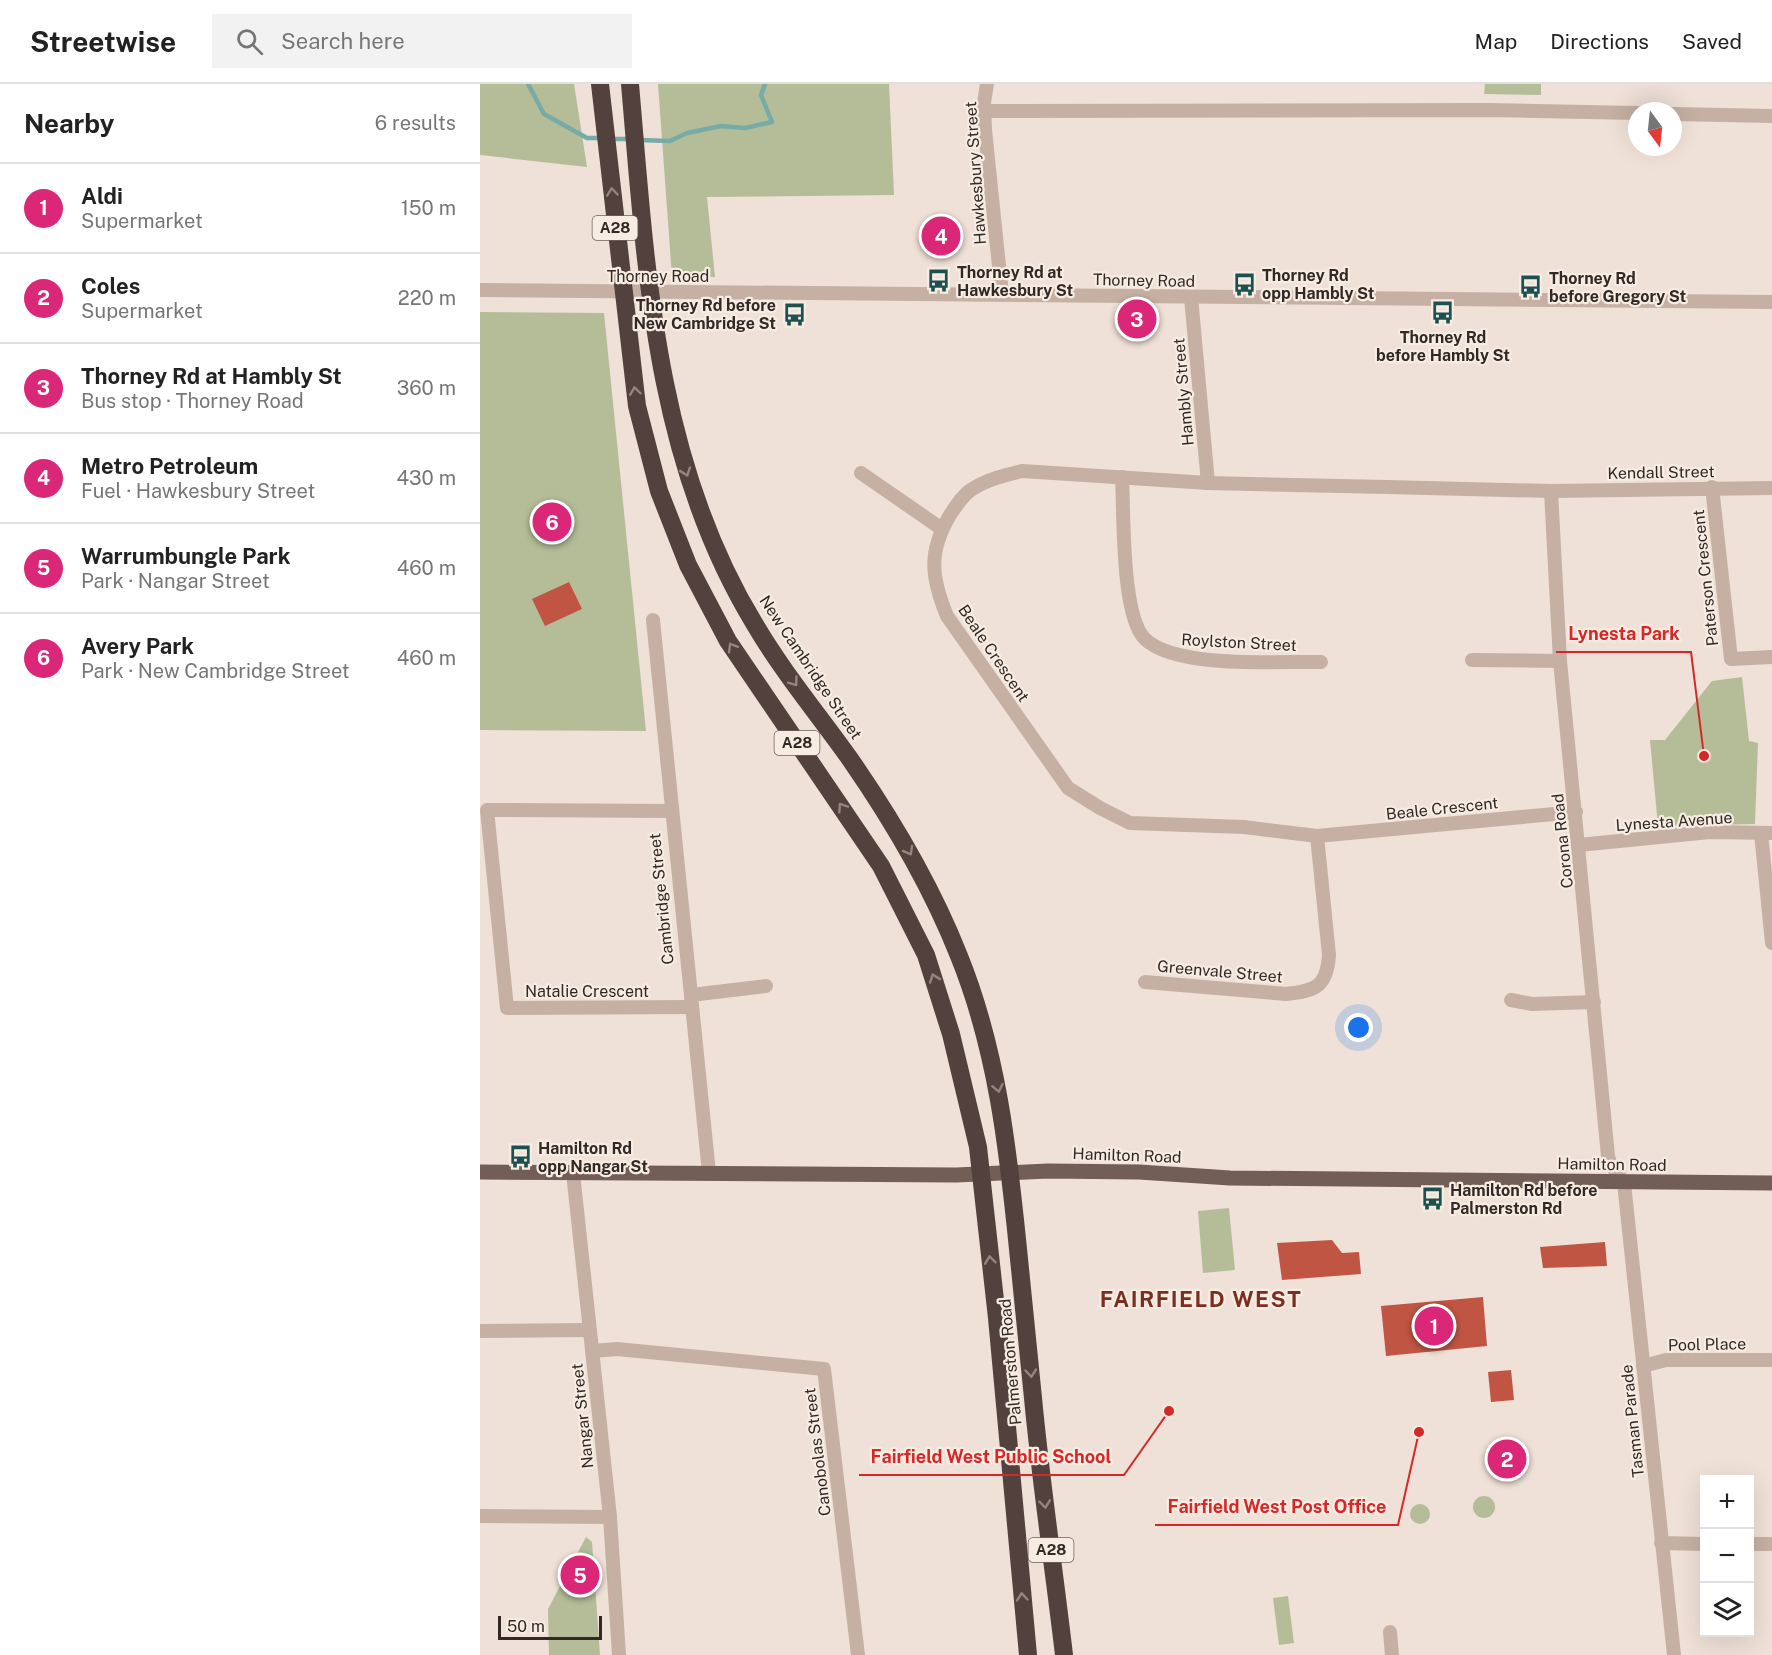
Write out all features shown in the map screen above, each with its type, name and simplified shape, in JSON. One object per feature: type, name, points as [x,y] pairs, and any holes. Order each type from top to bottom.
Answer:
[{"type":"highway","name":"A28","points":[[600,84],[622,292],[637,406],[652,469],[674,532],[692,573],[728,641],[881,866],[905,911],[933,974],[949,1024],[965,1084],[981,1174]]},
{"type":"highway","name":"New Cambridge Street","points":[[630,84],[650,292],[670,416],[697,505],[752,621],[878,801],[905,843],[938,907],[960,957],[984,1031],[1001,1104],[1010,1172]]},
{"type":"highway","name":"Palmerston Road","points":[[1010,1172],[1037,1446],[1064,1655]]},
{"type":"highway","name":"Palmerston Road","points":[[981,1174],[997,1318],[1028,1655]]},
{"type":"main road","name":"Hamilton Road","points":[[480,1172],[981,1174],[1139,1172],[1230,1178],[1772,1183]]},
{"type":"street","name":"Hawkesbury Street","points":[[987,84],[984,111],[1002,295]]},
{"type":"street","points":[[984,111],[1489,110],[1628,113]]},
{"type":"street","points":[[1682,114],[1772,116]]},
{"type":"street","name":"Thorney Road","points":[[480,290],[1772,302]]},
{"type":"street","name":"Hambly Street","points":[[1191,297],[1208,483]]},
{"type":"street","name":"Beale Crescent","points":[[1551,491],[1208,483],[1022,471],[997,477],[972,489],[956,506],[942,529],[935,549],[933,570],[937,591],[947,616],[1068,788],[1100,808],[1130,822],[1244,827],[1317,836],[1575,812]]},
{"type":"street","points":[[861,473],[942,529]]},
{"type":"street","name":"Roylston Street","points":[[1122,477],[1126,573],[1134,618],[1144,639],[1172,655],[1225,661],[1321,662]]},
{"type":"street","name":"Kendall Street","points":[[1551,491],[1712,487],[1772,488]]},
{"type":"street","name":"Paterson Crescent","points":[[1712,487],[1731,659],[1772,657]]},
{"type":"street","name":"Corona Road","points":[[1551,491],[1560,661],[1608,1156],[1610,1163],[1624,1183]]},
{"type":"street","name":"Cambridge Street","points":[[653,620],[709,1173]]},
{"type":"street","points":[[1472,660],[1560,661]]},
{"type":"street","name":"Natalie Crescent","points":[[672,811],[487,810],[507,1008],[691,1001]]},
{"type":"street","name":"Lynesta Avenue","points":[[1579,845],[1710,832],[1766,833]]},
{"type":"street","points":[[1766,833],[1772,943]]},
{"type":"street","name":"Greenvale Street","points":[[1145,982],[1286,994],[1305,992],[1319,986],[1328,974],[1329,955],[1317,836]]},
{"type":"street","points":[[691,1001],[766,986]]},
{"type":"street","points":[[1511,1000],[1532,1004],[1594,1002]]},
{"type":"street","name":"Nangar Street","points":[[573,1173],[610,1517],[618,1655]]},
{"type":"street","name":"Tasman Parade","points":[[1624,1183],[1674,1655]]},
{"type":"street","points":[[480,1332],[589,1330]]},
{"type":"street","name":"Canobolas Street","points":[[592,1351],[617,1349],[824,1369],[858,1655]]},
{"type":"street","name":"Pool Place","points":[[1643,1366],[1666,1360],[1772,1360]]},
{"type":"street","points":[[480,1516],[610,1517]]},
{"type":"street","points":[[1661,1543],[1700,1544]]},
{"type":"street","points":[[1754,1544],[1772,1544]]},
{"type":"street","points":[[1390,1632],[1392,1655]]},
{"type":"green space","points":[[480,84],[574,84],[587,167],[480,155]]},
{"type":"green space","points":[[658,84],[889,84],[894,195],[707,197],[715,277],[672,277]]},
{"type":"green space","points":[[1485,84],[1541,84],[1541,95],[1484,94]]},
{"type":"green space","points":[[480,312],[604,313],[646,731],[480,730]]},
{"type":"green space","points":[[1742,677],[1749,741],[1758,743],[1755,824],[1658,826],[1650,740],[1665,740],[1712,681]]},
{"type":"green space","points":[[1229,1208],[1235,1270],[1203,1273],[1198,1211]]},
{"type":"green space","points":[[1484,1496],[1492,1499],[1495,1507],[1492,1515],[1484,1518],[1476,1515],[1473,1507],[1476,1499]]},
{"type":"green space","points":[[1420,1504],[1427,1507],[1430,1514],[1427,1521],[1420,1524],[1413,1521],[1410,1514],[1413,1507]]},
{"type":"green space","points":[[586,1537],[592,1542],[600,1655],[549,1655],[548,1609]]},
{"type":"green space","points":[[1288,1596],[1294,1643],[1279,1645],[1273,1598]]},
{"type":"building","points":[[569,582],[582,609],[545,626],[532,599]]},
{"type":"building","points":[[1332,1240],[1342,1253],[1359,1252],[1361,1274],[1282,1280],[1277,1243]]},
{"type":"building","points":[[1605,1242],[1607,1266],[1543,1268],[1540,1247]]},
{"type":"building","points":[[1483,1297],[1487,1346],[1386,1356],[1381,1306]]},
{"type":"building","points":[[1511,1370],[1514,1400],[1491,1402],[1488,1372]]},
{"type":"waterway","points":[[528,84],[544,114],[587,138],[603,138]]},
{"type":"waterway","points":[[639,140],[670,141],[687,133],[721,126],[745,128],[772,122],[761,95],[765,84]]},
{"type":"waterway","points":[[612,139],[630,139]]},
{"type":"place","name":"Metro Petroleum","points":[[941,236]]},
{"type":"place","name":"Thorney Rd at Hawkesbury St","points":[[939,281]]},
{"type":"place","name":"Thorney Rd opp Hambly St","points":[[1244,284]]},
{"type":"place","name":"Thorney Rd before Gregory St","points":[[1531,287]]},
{"type":"place","name":"Thorney Rd before Hambly St","points":[[1443,312]]},
{"type":"place","name":"Thorney Rd before New Cambridge St","points":[[794,314]]},
{"type":"place","name":"Thorney Rd at Hambly St","points":[[1137,319]]},
{"type":"place","name":"Avery Park","points":[[552,522]]},
{"type":"place","name":"Lynesta Park","points":[[1704,756]]},
{"type":"place","name":"Hamilton Rd opp Nangar St","points":[[520,1157]]},
{"type":"place","name":"Hamilton Rd before Palmerston Rd","points":[[1432,1199]]},
{"type":"place","name":"Aldi","points":[[1434,1326]]},
{"type":"place","name":"Fairfield West Public School","points":[[1169,1411]]},
{"type":"place","name":"Fairfield West Post Office","points":[[1419,1432]]},
{"type":"place","name":"Coles","points":[[1507,1459]]},
{"type":"place","name":"Warrumbungle Park","points":[[580,1575]]},
{"type":"district","name":"FAIRFIELD WEST","points":[[1201,1299]]}]
